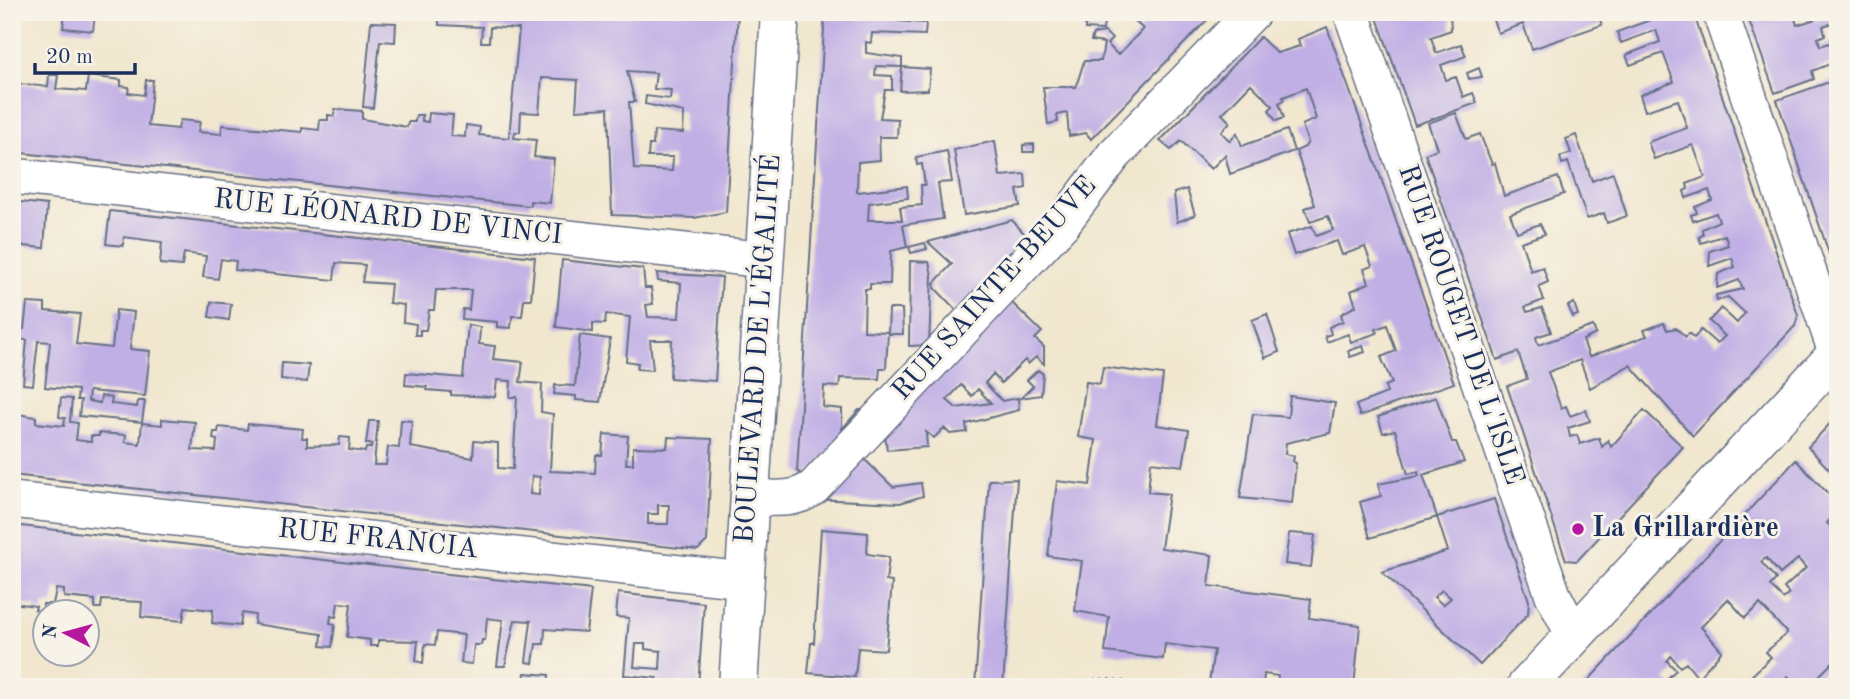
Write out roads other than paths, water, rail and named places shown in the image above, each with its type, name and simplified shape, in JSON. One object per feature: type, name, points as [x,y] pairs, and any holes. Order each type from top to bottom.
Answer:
[{"type":"main road","name":"BOULEVARD DE L'ÉGALITÉ","points":[[738,687],[780,12]]},
{"type":"main road","points":[[1526,687],[1837,354]]},
{"type":"street","name":"RUE SAINTE-BEUVE","points":[[749,497],[803,496],[814,487],[1062,224],[1103,169],[1253,12]]},
{"type":"street","name":"RUE ROUGET DE L'ISLE","points":[[1351,12],[1553,595],[1574,636]]},
{"type":"street","points":[[1720,12],[1837,354]]},
{"type":"street","name":"RUE LÉONARD DE VINCI","points":[[12,176],[765,260]]},
{"type":"street","name":"RUE FRANCIA","points":[[12,500],[744,580]]},
{"type":"place","name":"La Grillardière","points":[[1578,529]]}]
